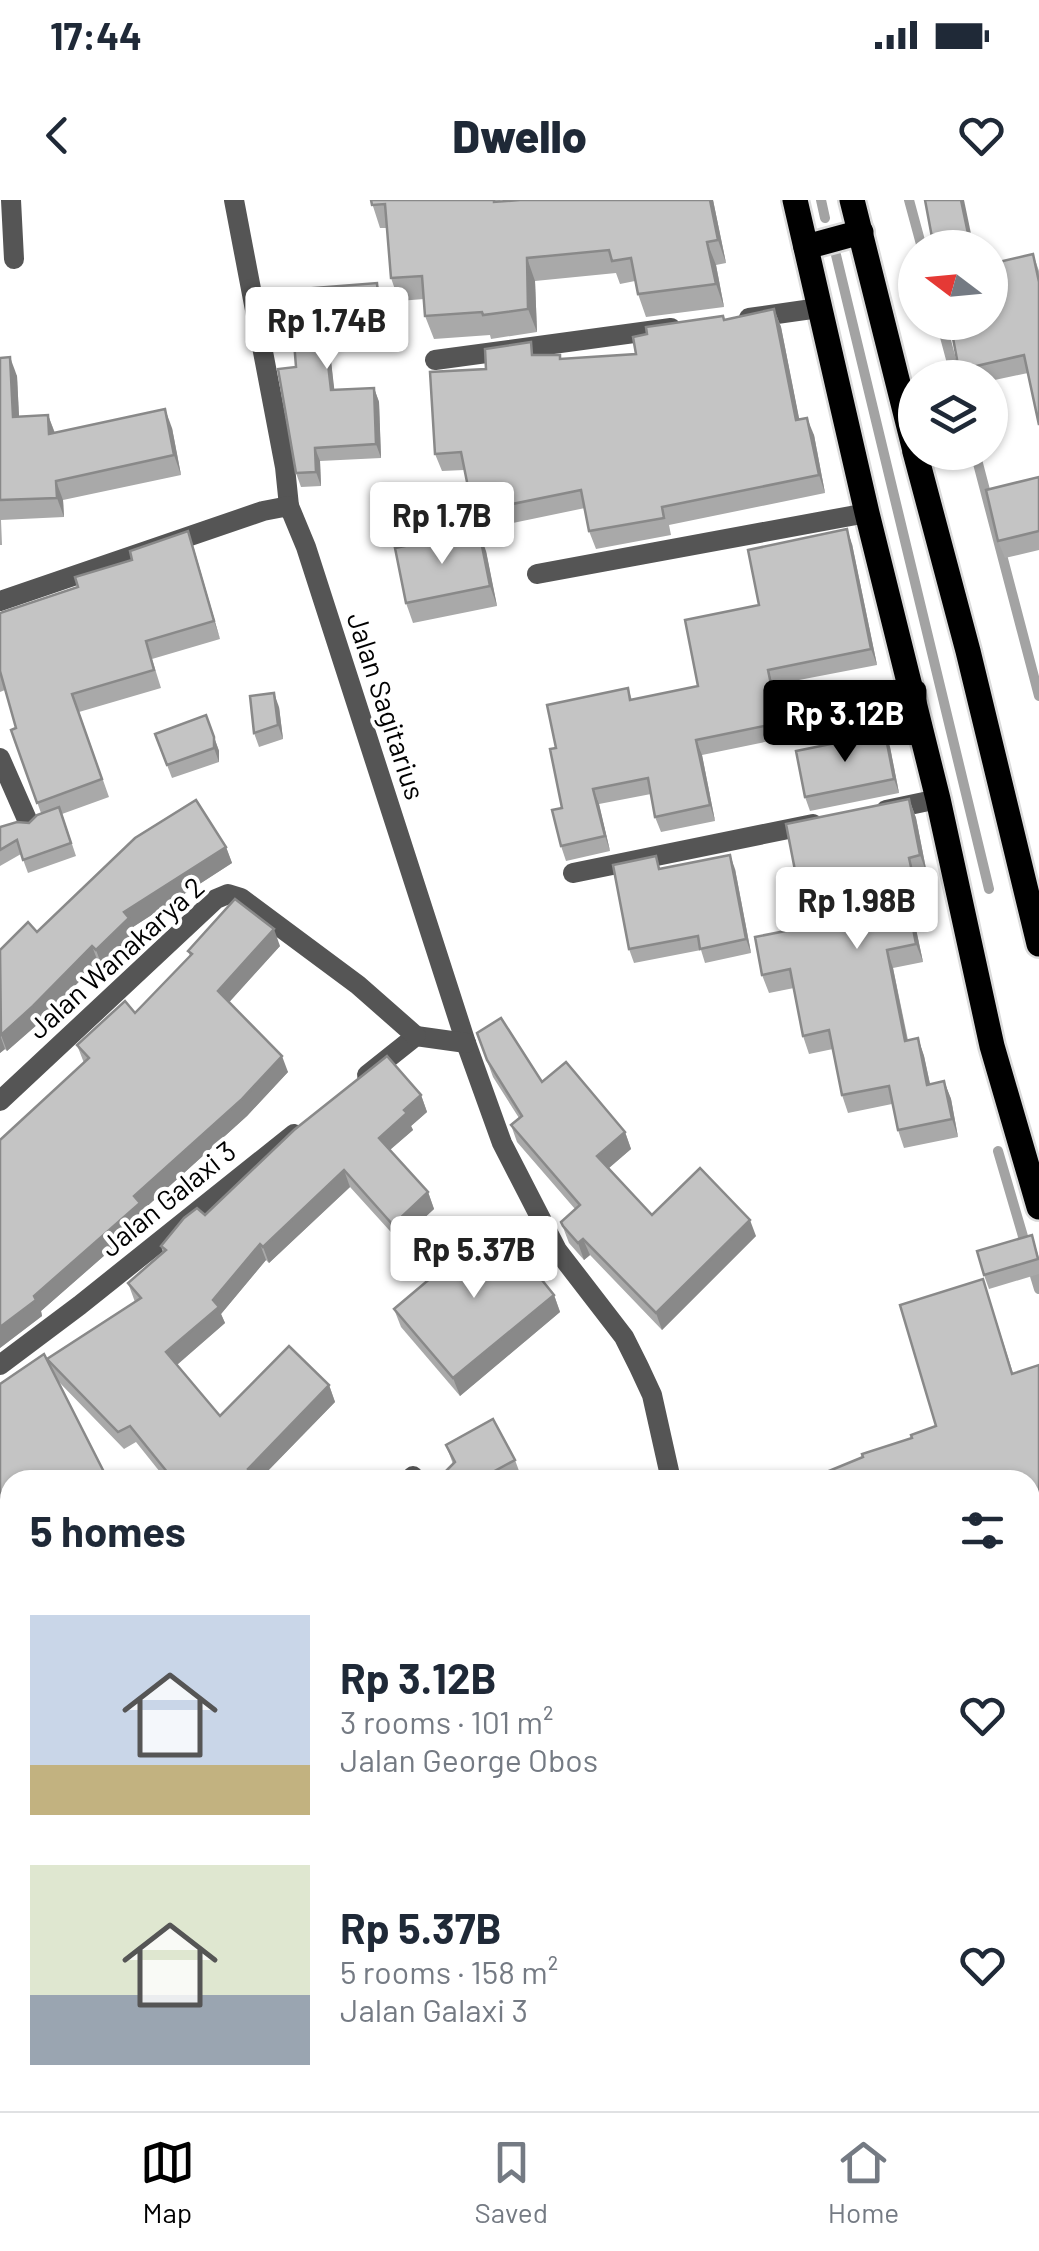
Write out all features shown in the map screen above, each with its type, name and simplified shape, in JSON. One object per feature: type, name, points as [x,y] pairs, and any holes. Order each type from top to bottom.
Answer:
[{"type":"main road","points":[[795,200],[938,799],[992,1046],[1039,1207]]},
{"type":"main road","points":[[852,200],[898,384]]},
{"type":"main road","points":[[806,248],[860,232]]},
{"type":"main road","points":[[920,470],[1039,944]]},
{"type":"street","points":[[11,200],[14,260]]},
{"type":"street","name":"Jalan Sagitarius","points":[[234,200],[285,466],[289,506],[312,565],[466,1043]]},
{"type":"street","points":[[723,321],[819,308]]},
{"type":"street","points":[[435,360],[685,326]]},
{"type":"street","points":[[0,601],[262,511],[289,506]]},
{"type":"street","points":[[537,574],[867,513]]},
{"type":"street","points":[[0,758],[29,824]]},
{"type":"street","points":[[573,873],[938,799]]},
{"type":"street","name":"Jalan Wanakarya 2","points":[[0,1102],[216,899],[228,894],[241,898],[344,974],[416,1036]]},
{"type":"street","points":[[354,1085],[416,1036],[466,1043],[502,1143],[558,1250],[624,1336],[639,1367],[652,1396],[669,1470]]},
{"type":"street","name":"Jalan Galaxi 3","points":[[0,1364],[80,1306],[309,1122]]},
{"type":"building","points":[[371,200],[710,200],[718,240],[707,242],[716,284],[638,294],[631,258],[612,261],[609,250],[527,258],[528,309],[425,316],[422,276],[391,278],[385,204],[372,205]]},
{"type":"building","points":[[925,200],[961,200],[967,230],[931,230]]},
{"type":"building","points":[[1033,254],[1039,282],[1039,425],[1024,355],[1002,360],[957,360],[953,340],[1008,340],[1008,260]]},
{"type":"building","points":[[377,283],[381,334],[325,338],[331,390],[374,388],[376,444],[315,448],[316,472],[296,473],[278,369],[296,367],[290,290]]},
{"type":"building","points":[[774,309],[796,420],[807,418],[819,475],[662,507],[664,518],[589,531],[581,490],[473,512],[461,452],[435,454],[430,372],[486,369],[485,349],[531,342],[532,355],[560,355],[560,359],[636,354],[633,337],[647,334],[646,327],[723,316],[724,320]]},
{"type":"building","points":[[10,357],[13,417],[48,415],[49,434],[165,409],[174,455],[56,481],[57,498],[0,500],[0,358]]},
{"type":"building","points":[[1039,477],[1039,531],[998,541],[986,490]]},
{"type":"building","points":[[847,529],[871,649],[768,670],[779,723],[696,740],[710,805],[655,817],[648,778],[593,789],[605,836],[561,846],[552,810],[562,808],[550,749],[556,748],[547,705],[628,688],[630,700],[698,686],[685,620],[759,605],[748,550]]},
{"type":"building","points":[[188,531],[214,621],[146,641],[154,670],[72,694],[102,779],[37,803],[11,730],[16,728],[0,671],[0,613],[78,587],[75,577],[132,560],[130,551]]},
{"type":"building","points":[[479,531],[490,586],[406,603],[395,548]]},
{"type":"building","points":[[274,693],[278,725],[254,733],[250,696]]},
{"type":"building","points":[[206,715],[214,748],[167,765],[155,734]]},
{"type":"building","points":[[885,733],[894,779],[805,797],[796,751]]},
{"type":"building","points":[[909,799],[920,855],[909,858],[917,894],[907,897],[916,944],[887,950],[905,1041],[918,1038],[927,1085],[944,1081],[952,1119],[898,1130],[889,1086],[842,1095],[829,1030],[803,1036],[790,969],[762,975],[755,937],[806,927],[786,824]]},
{"type":"building","points":[[196,800],[226,847],[124,912],[129,918],[96,950],[92,946],[1,1035],[0,950],[28,922],[37,932],[135,838]]},
{"type":"building","points":[[59,807],[71,843],[23,860],[17,840],[0,850],[0,827],[29,823],[37,815]]},
{"type":"building","points":[[730,855],[746,939],[700,949],[698,936],[629,949],[613,865],[656,856],[659,869]]},
{"type":"building","points":[[235,899],[274,929],[218,991],[282,1056],[241,1100],[134,1196],[140,1203],[34,1296],[36,1300],[0,1327],[0,1140],[89,1058],[77,1045],[125,1001],[135,1013],[192,954],[188,951]]},
{"type":"building","points":[[501,1018],[542,1082],[566,1062],[625,1132],[597,1156],[652,1215],[700,1168],[750,1220],[656,1313],[583,1239],[578,1243],[563,1226],[561,1222],[580,1205],[511,1125],[522,1116],[487,1060],[477,1033]]},
{"type":"building","points":[[387,1056],[421,1095],[379,1138],[428,1192],[393,1225],[344,1170],[263,1247],[260,1244],[213,1300],[219,1307],[166,1352],[220,1416],[289,1346],[329,1385],[249,1470],[166,1470],[130,1426],[118,1432],[47,1359],[141,1298],[128,1283],[166,1250],[161,1246],[184,1218],[197,1208],[205,1215],[294,1130]]},
{"type":"building","points":[[496,1223],[554,1295],[453,1378],[394,1309]]},
{"type":"building","points":[[1032,1235],[1038,1259],[984,1275],[977,1251]]},
{"type":"building","points":[[983,1279],[1012,1374],[1039,1365],[1039,1470],[831,1470],[936,1426],[900,1305]]},
{"type":"building","points":[[44,1354],[103,1470],[0,1470],[0,1384]]},
{"type":"building","points":[[493,1419],[515,1460],[496,1470],[447,1470],[455,1462],[446,1445]]},
{"type":"waterway","points":[[821,200],[825,218]]},
{"type":"waterway","points":[[909,200],[917,230]]},
{"type":"waterway","points":[[836,255],[989,889]]},
{"type":"waterway","points":[[946,340],[951,360]]},
{"type":"waterway","points":[[980,470],[1039,696]]},
{"type":"waterway","points":[[998,1151],[1027,1250]]},
{"type":"waterway","points":[[1032,1266],[1039,1289]]}]
